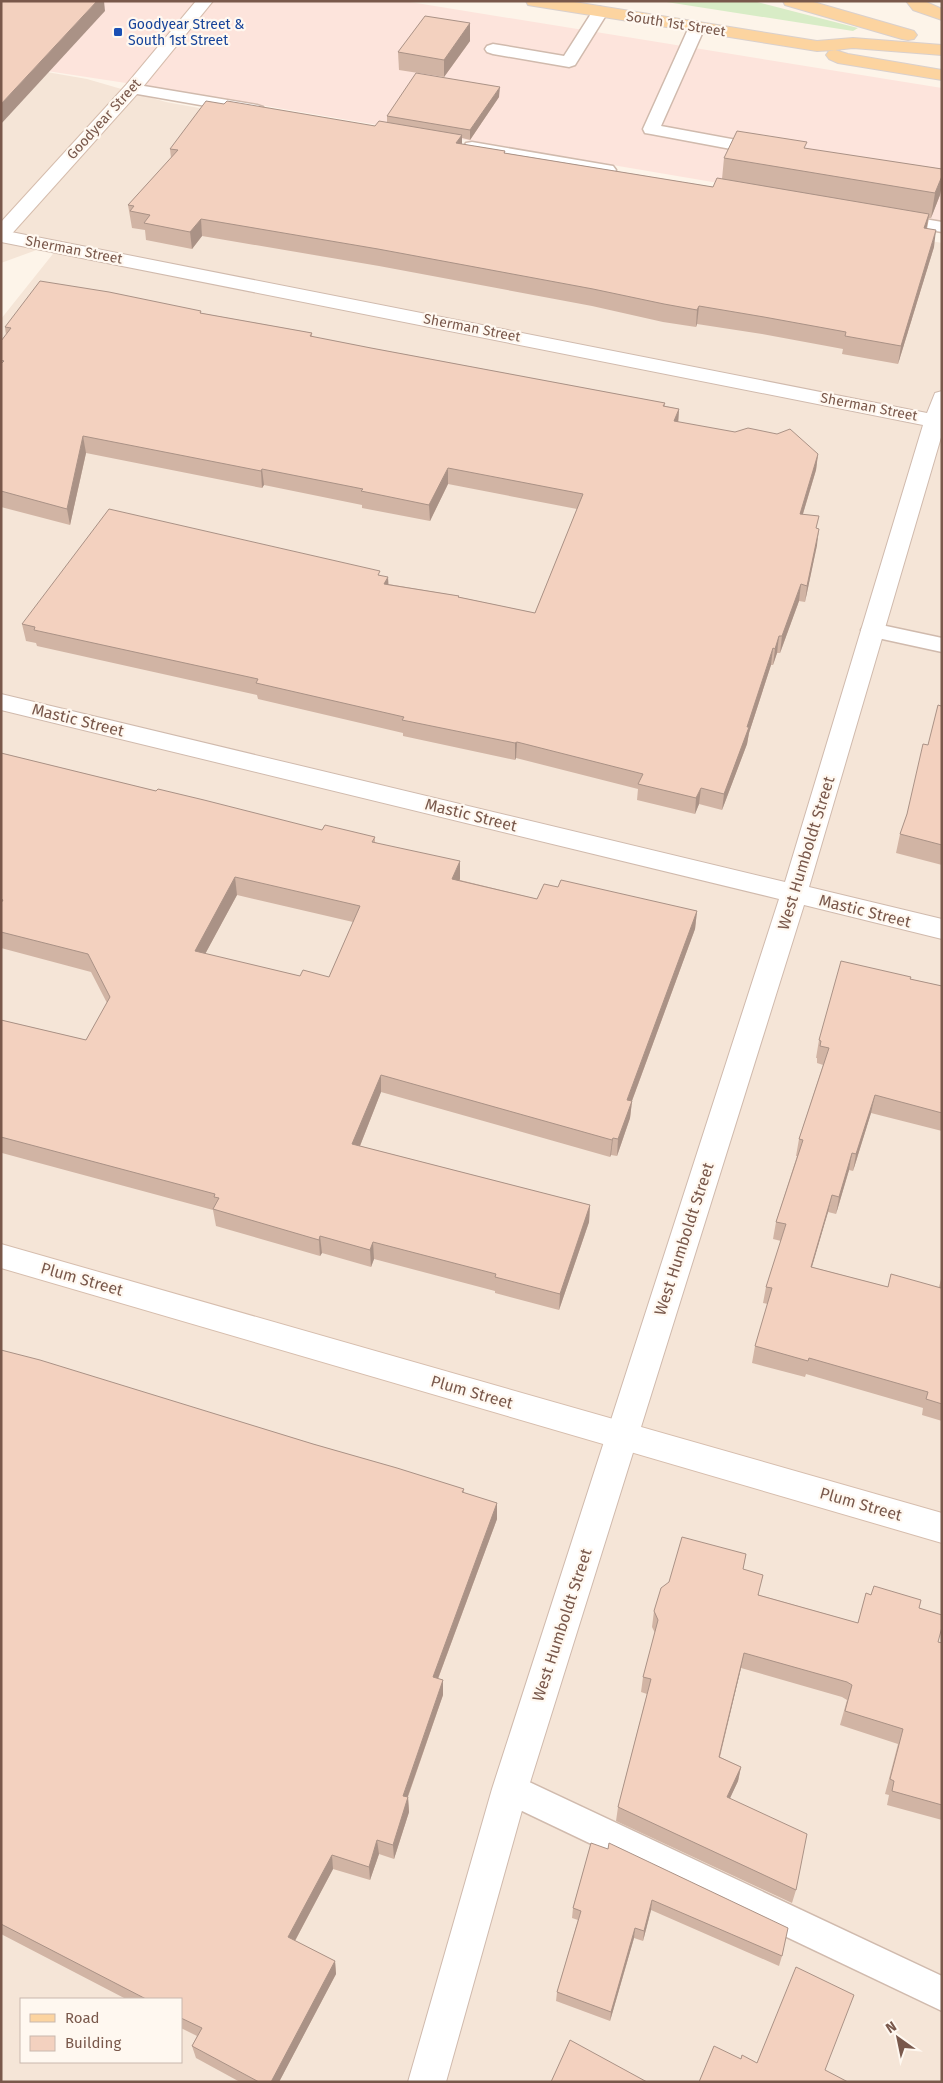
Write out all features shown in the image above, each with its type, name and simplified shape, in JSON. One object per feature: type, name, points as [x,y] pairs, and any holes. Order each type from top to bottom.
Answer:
[{"type":"main road","name":"South 1st Street","points":[[534,1],[817,46],[853,42],[942,50]]},
{"type":"main road","points":[[791,1],[942,44]]},
{"type":"main road","points":[[914,1],[919,6],[942,15]]},
{"type":"main road","name":"South 1st Street","points":[[817,46],[844,59],[942,75]]},
{"type":"street","name":"Goodyear Street","points":[[1,235],[132,89],[205,1]]},
{"type":"street","name":"Sherman Street","points":[[1,235],[939,413]]},
{"type":"street","name":"West Humboldt Street","points":[[427,2082],[510,1789],[794,893],[939,413]]},
{"type":"street","name":"Mastic Street","points":[[1,702],[942,929]]},
{"type":"street","name":"Plum Street","points":[[1,1256],[942,1528]]},
{"type":"lane","points":[[493,49],[569,62],[600,12]]},
{"type":"lane","points":[[698,28],[651,129],[777,153]]},
{"type":"lane","points":[[132,89],[277,113]]},
{"type":"lane","points":[[460,145],[627,173]]},
{"type":"lane","points":[[883,217],[942,227]]},
{"type":"lane","points":[[872,630],[942,645]]},
{"type":"lane","points":[[510,1789],[942,1994]]},
{"type":"shaded area","points":[[1,1],[404,1],[942,88],[942,221],[172,90],[1,64]]},
{"type":"shaded area","points":[[1,64],[87,79],[166,102],[942,243],[942,2082],[1,2082],[1,319],[64,240],[1,263]]},
{"type":"green space","points":[[660,1],[753,1],[858,28],[853,31]]},
{"type":"building","points":[[1,1],[97,1],[1,104]]},
{"type":"building","points":[[425,16],[470,23],[444,60],[398,52]]},
{"type":"building","points":[[416,73],[500,87],[470,130],[387,116]]},
{"type":"building","points":[[206,101],[224,104],[227,101],[375,126],[379,121],[462,135],[456,143],[505,151],[504,153],[713,187],[717,178],[929,214],[924,228],[936,230],[901,346],[845,336],[846,332],[764,317],[699,306],[697,310],[378,249],[201,219],[190,232],[144,223],[150,215],[130,211],[134,206],[128,205],[178,150],[170,149]]},
{"type":"building","points":[[737,131],[807,142],[804,148],[942,169],[942,176],[935,193],[724,158]]},
{"type":"building","points":[[40,281],[109,292],[201,311],[200,313],[312,333],[310,336],[665,403],[663,406],[679,409],[674,421],[735,432],[748,428],[777,434],[790,429],[818,454],[800,514],[819,516],[816,528],[819,529],[807,586],[801,584],[782,636],[779,636],[775,649],[773,648],[747,727],[749,727],[724,794],[701,788],[696,798],[638,784],[643,774],[517,742],[402,720],[404,717],[256,683],[258,679],[34,630],[35,627],[22,624],[109,509],[380,571],[378,575],[388,577],[384,584],[459,596],[535,613],[583,494],[448,468],[429,505],[361,491],[363,489],[83,436],[67,509],[1,491],[1,364],[4,361],[1,360],[1,341],[11,328],[5,327]]},
{"type":"building","points":[[942,704],[942,845],[900,834],[907,814],[923,744],[928,745],[938,705],[941,706]]},
{"type":"building","points":[[1,753],[156,791],[158,789],[204,800],[322,830],[325,825],[375,837],[372,842],[460,861],[452,879],[537,899],[544,884],[558,887],[561,880],[697,911],[627,1100],[632,1101],[618,1139],[613,1138],[612,1140],[381,1075],[352,1144],[590,1205],[560,1294],[495,1277],[496,1274],[373,1242],[370,1250],[320,1236],[319,1240],[213,1209],[219,1198],[214,1197],[215,1194],[1,1137],[1,1020],[86,1040],[110,997],[88,954],[1,932],[1,903],[3,900],[1,899]],"holes":[[[235,877],[360,906],[329,977],[303,970],[300,976],[195,951]]]},
{"type":"building","points":[[841,961],[942,986],[942,1113],[875,1095],[856,1154],[852,1153],[839,1197],[832,1195],[811,1267],[888,1287],[891,1274],[941,1288],[942,1283],[942,1404],[926,1399],[928,1392],[809,1358],[808,1361],[755,1346],[772,1288],[766,1287],[786,1224],[776,1222],[803,1140],[799,1139],[829,1048],[820,1046],[821,1041],[819,1040]]},
{"type":"building","points":[[1,1350],[40,1360],[397,1468],[464,1489],[462,1492],[497,1503],[433,1677],[443,1680],[403,1796],[408,1797],[393,1845],[377,1840],[369,1867],[332,1855],[288,1937],[335,1961],[271,2082],[259,2082],[192,2046],[202,2028],[182,2018],[182,1998],[144,1998],[1,1924]]},
{"type":"building","points":[[682,1537],[746,1554],[743,1569],[763,1575],[758,1595],[858,1623],[866,1593],[871,1595],[874,1586],[921,1600],[919,1608],[942,1615],[942,1627],[938,1642],[942,1643],[942,1805],[892,1791],[894,1781],[890,1779],[903,1729],[845,1711],[852,1685],[744,1653],[719,1757],[741,1767],[727,1797],[807,1834],[796,1890],[618,1807],[651,1679],[643,1677],[658,1620],[654,1611],[661,1588],[669,1582]]},
{"type":"building","points":[[591,1843],[608,1849],[609,1843],[788,1928],[782,1956],[652,1900],[644,1931],[635,1928],[611,2012],[557,1992],[581,1911],[573,1908]]},
{"type":"building","points":[[796,1967],[854,1995],[825,2070],[848,2082],[699,2082],[714,2046],[741,2059],[742,2055],[757,2063]]},
{"type":"building","points":[[570,2040],[647,2082],[551,2082]]},
{"type":"place","name":"Goodyear Street & South 1st Street","points":[[118,32]]}]
